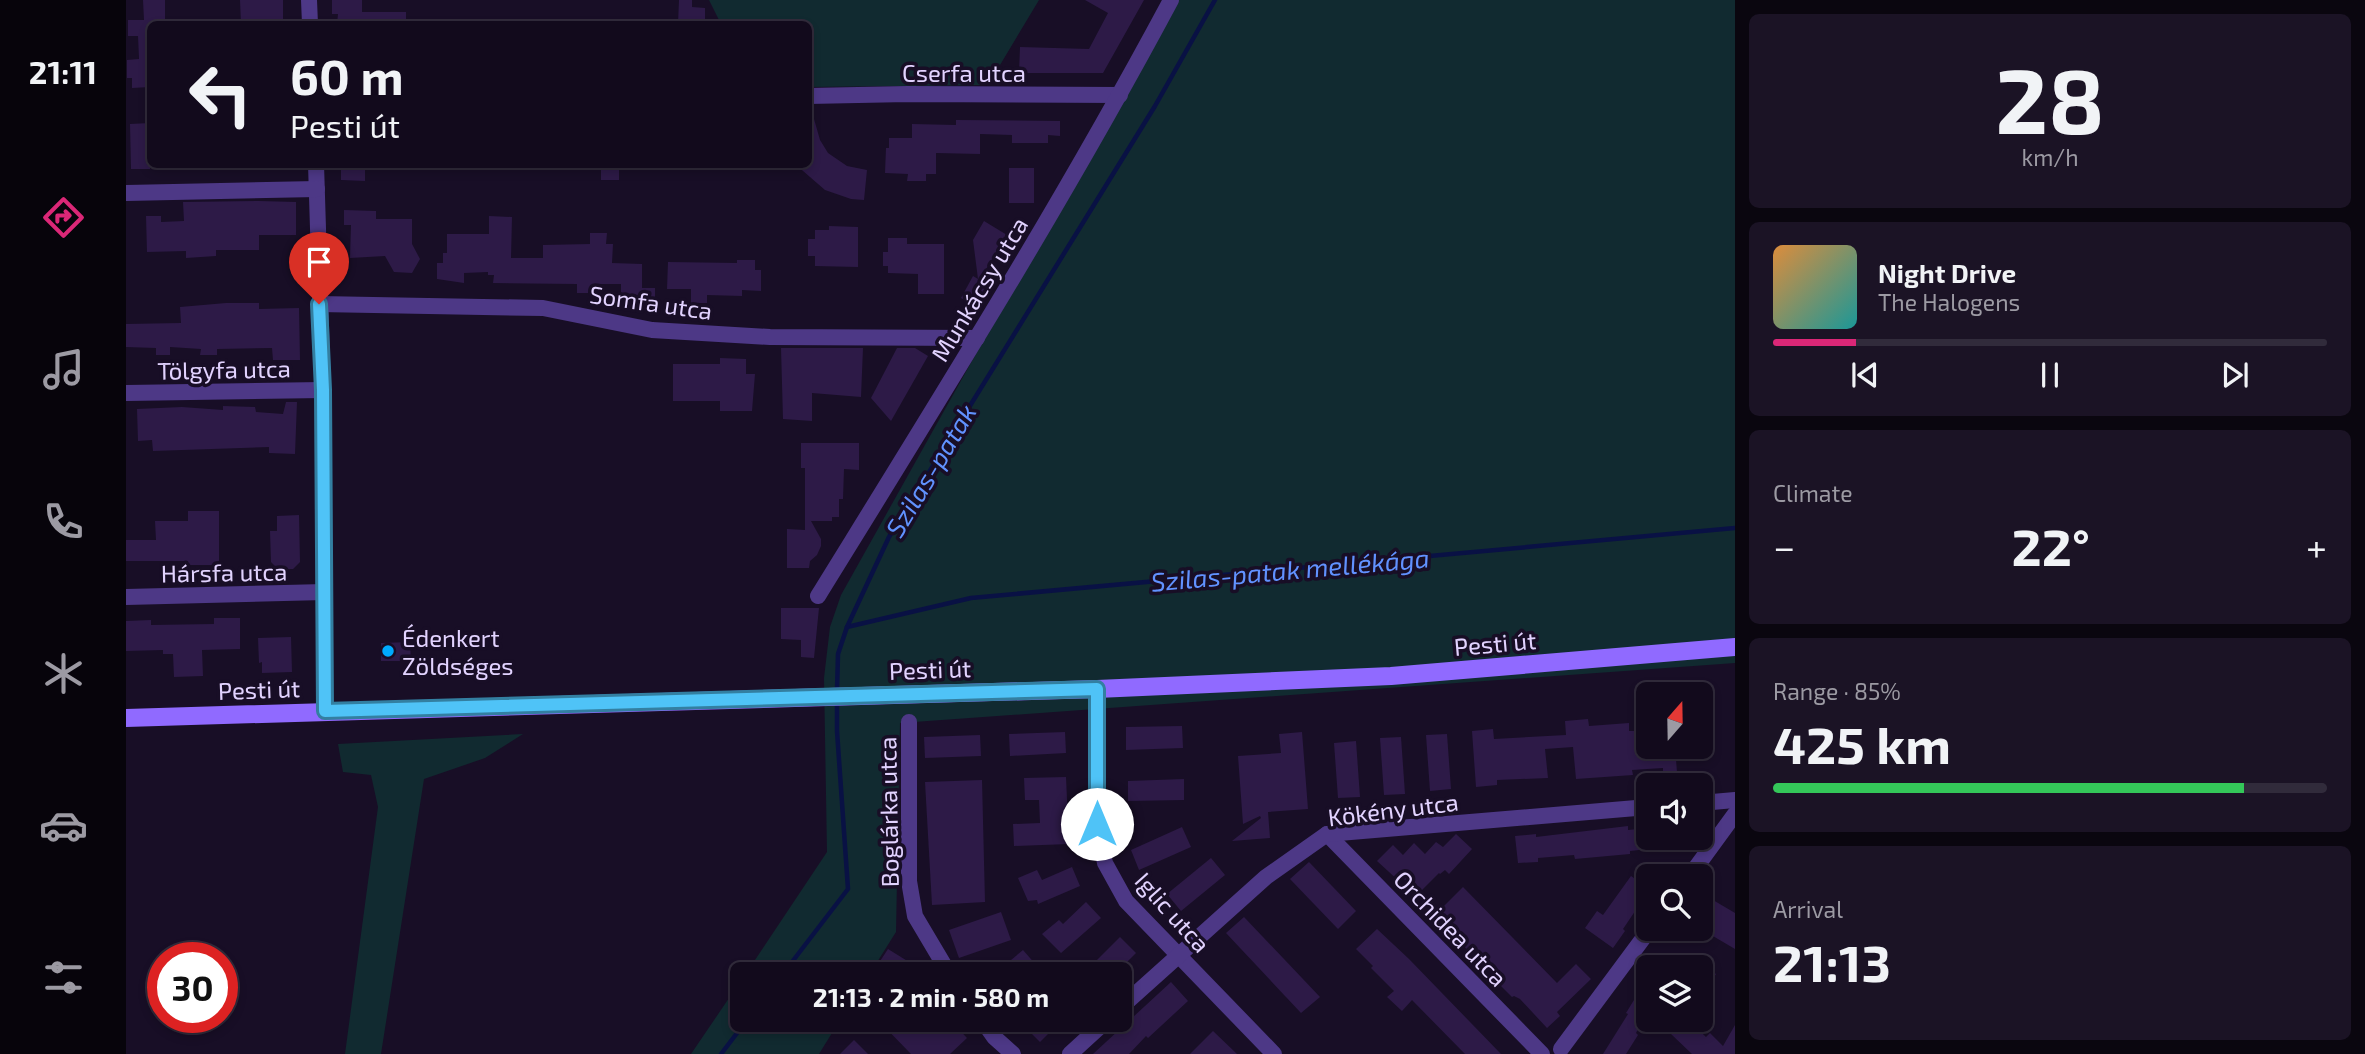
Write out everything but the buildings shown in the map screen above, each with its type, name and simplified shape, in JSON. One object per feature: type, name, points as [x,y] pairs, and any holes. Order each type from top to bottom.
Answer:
[{"type":"main road","name":"Pesti út","points":[[126,718],[1097,689],[1391,676],[1735,647]]},
{"type":"street","points":[[309,0],[310,21]]},
{"type":"street","name":"Munkácsy utca","points":[[818,596],[977,338],[1120,95],[1171,0]]},
{"type":"street","name":"Cserfa utca","points":[[812,96],[1120,95]]},
{"type":"street","points":[[316,168],[323,390],[325,711]]},
{"type":"street","points":[[126,193],[317,189]]},
{"type":"street","name":"Somfa utca","points":[[319,304],[543,308],[652,330],[770,337],[977,338]]},
{"type":"street","name":"Tölgyfa utca","points":[[126,393],[323,390]]},
{"type":"street","name":"Hársfa utca","points":[[126,597],[324,592]]},
{"type":"street","name":"Iglic utca","points":[[1097,689],[1097,824],[1105,863],[1126,901],[1274,1054]]},
{"type":"street","name":"Boglárka utca","points":[[909,722],[909,881],[915,916],[942,962]]},
{"type":"street","points":[[1713,802],[1735,800]]},
{"type":"street","name":"Kökény utca","points":[[1132,997],[1266,877],[1327,834],[1636,808]]},
{"type":"street","points":[[1698,864],[1735,814]]},
{"type":"street","name":"Orchidea utca","points":[[1327,834],[1542,1054]]},
{"type":"street","points":[[1561,1049],[1641,941]]},
{"type":"street","points":[[990,1032],[1013,1054]]},
{"type":"street","points":[[1070,1054],[1094,1032]]},
{"type":"green space","points":[[709,0],[1039,0],[988,85],[812,87],[812,21],[720,21]]},
{"type":"green space","points":[[1174,0],[1735,0],[1735,663],[900,723],[896,932],[877,962],[754,962],[827,852],[824,678],[830,627],[841,595]]},
{"type":"green space","points":[[523,734],[485,758],[424,779],[381,1054],[345,1054],[378,807],[371,775],[343,772],[338,744]]},
{"type":"green space","points":[[730,997],[730,1032],[833,1032],[819,1054],[691,1054]]},
{"type":"waterway","name":"Szilas-patak","points":[[837,691],[838,654],[847,627],[889,537],[1155,106],[1215,0]]},
{"type":"waterway","name":"Szilas-patak mellékága","points":[[847,627],[971,598],[1735,528]]},
{"type":"waterway","name":"Szilas-patak","points":[[792,962],[848,889],[837,700]]},
{"type":"waterway","name":"Szilas-patak","points":[[721,1054],[738,1032]]},
{"type":"place","name":"Édenkert Zöldséges","points":[[388,651]]},
{"type":"route","points":[[319,304],[323,390],[325,711],[1097,689],[1097,824]]}]
